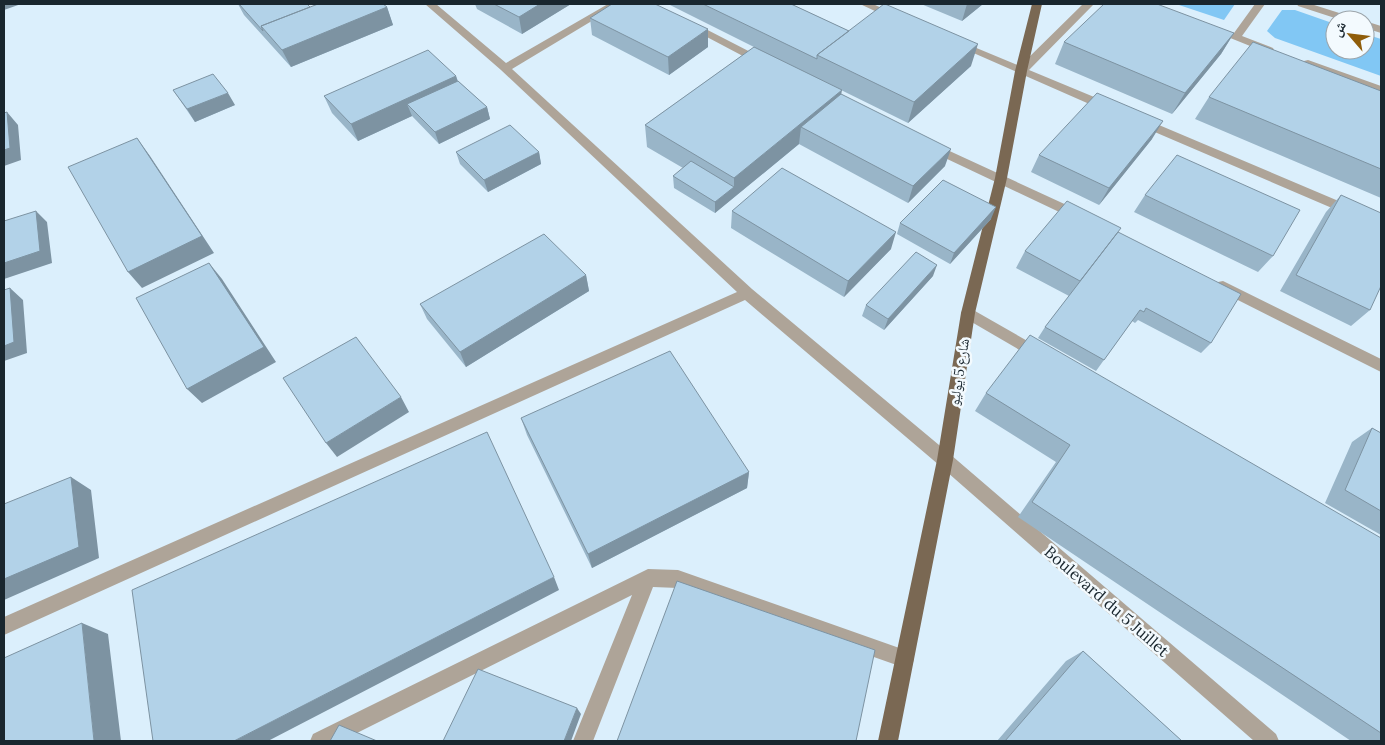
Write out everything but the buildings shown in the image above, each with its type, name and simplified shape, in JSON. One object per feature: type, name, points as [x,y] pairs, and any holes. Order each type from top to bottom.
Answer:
[{"type":"main road","name":"شارع 5 يوليو","points":[[888,741],[945,460],[968,313],[1001,178],[1037,4]]},
{"type":"street","name":"Boulevard du 5 Juillet","points":[[430,4],[505,68],[747,292],[945,460],[1270,741]]},
{"type":"street","points":[[505,68],[615,4]]},
{"type":"street","points":[[865,4],[908,22]]},
{"type":"street","points":[[1022,71],[1089,4]]},
{"type":"street","points":[[1236,38],[1260,4]]},
{"type":"street","points":[[1302,4],[1325,12]]},
{"type":"street","points":[[680,18],[774,68]]},
{"type":"street","points":[[1202,25],[1282,54]]},
{"type":"street","points":[[943,37],[1381,224]]},
{"type":"street","points":[[1300,60],[1381,90]]},
{"type":"street","points":[[922,142],[1088,220]]},
{"type":"street","points":[[1210,279],[1381,366]]},
{"type":"street","points":[[4,626],[747,292]]},
{"type":"street","points":[[968,313],[1054,362]]},
{"type":"street","points":[[583,741],[648,578]]},
{"type":"street","points":[[320,741],[648,578],[678,579],[905,659]]},
{"type":"shaded area","points":[[1176,4],[1235,4],[1224,20]]},
{"type":"shaded area","points":[[1282,10],[1295,10],[1325,20],[1325,56],[1275,38],[1267,31]]},
{"type":"shaded area","points":[[1375,37],[1381,39],[1381,76],[1336,60],[1375,60]]}]
